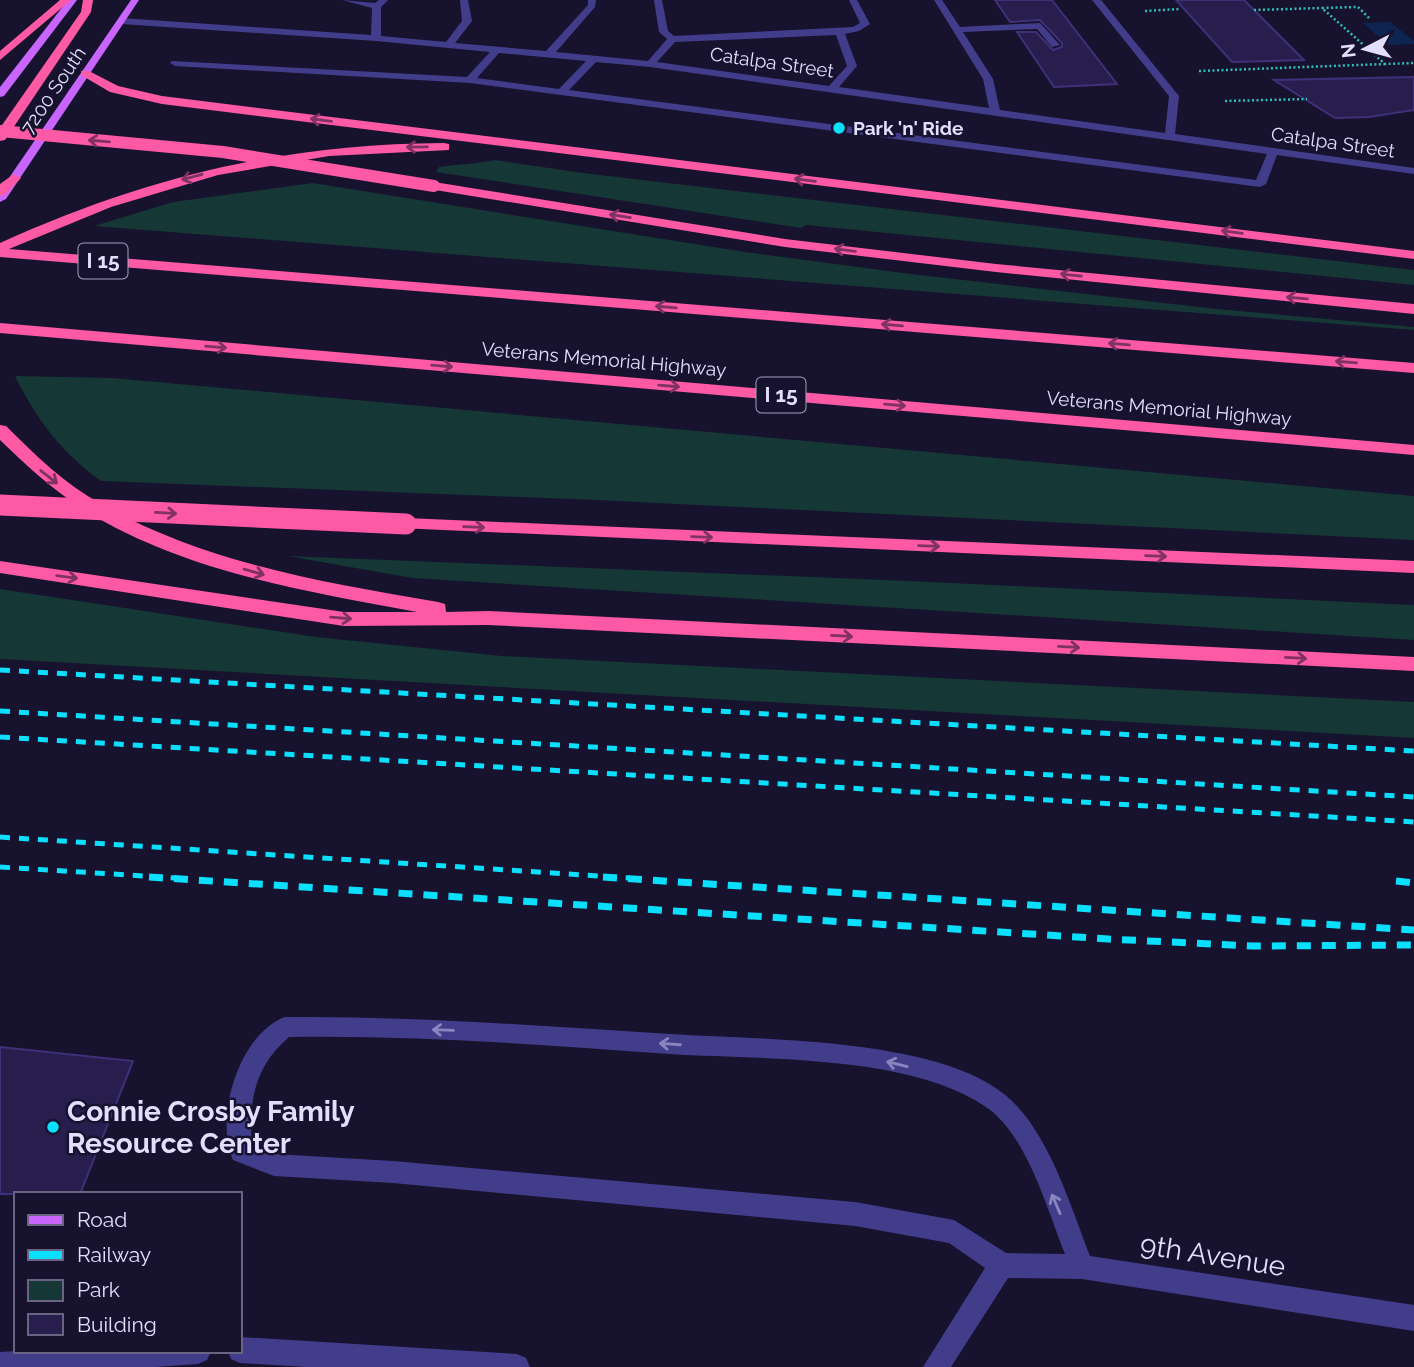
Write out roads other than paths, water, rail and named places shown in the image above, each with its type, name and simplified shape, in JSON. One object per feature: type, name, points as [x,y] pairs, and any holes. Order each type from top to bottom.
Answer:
[{"type":"highway","points":[[0,57],[66,0]]},
{"type":"highway","points":[[0,137],[86,12],[88,0]]},
{"type":"highway","points":[[85,73],[114,89],[162,100],[1414,255]]},
{"type":"highway","points":[[0,131],[223,152],[785,243],[996,268],[1414,309]]},
{"type":"highway","points":[[0,247],[71,216],[135,193],[204,174],[287,158],[360,149],[421,146],[583,153]]},
{"type":"highway","points":[[0,192],[14,178]]},
{"type":"highway","name":"I 15","points":[[0,253],[1414,368]]},
{"type":"highway","name":"Veterans Memorial Highway","points":[[0,328],[1414,450]]},
{"type":"highway","points":[[0,430],[35,466],[77,498],[137,530],[198,556],[296,583],[488,618]]},
{"type":"highway","points":[[0,505],[1414,567]]},
{"type":"highway","points":[[0,566],[344,619],[488,618],[1414,664]]},
{"type":"main road","name":"7200 South","points":[[0,94],[73,0]]},
{"type":"main road","name":"7200 South","points":[[0,199],[135,0]]},
{"type":"street","points":[[346,0],[381,3],[376,37]]},
{"type":"street","points":[[449,44],[467,21],[464,0]]},
{"type":"street","points":[[550,53],[592,5],[592,0]]},
{"type":"street","points":[[658,0],[664,32],[672,39],[840,33],[865,24],[853,0]]},
{"type":"street","points":[[938,0],[988,79],[995,112]]},
{"type":"street","points":[[1096,0],[1174,96],[1170,136]]},
{"type":"street","name":"Catalpa Street","points":[[121,21],[376,37],[650,64],[1414,171]]},
{"type":"street","points":[[957,30],[1040,26],[1055,45]]},
{"type":"street","points":[[833,88],[852,66],[840,33]]},
{"type":"street","points":[[650,64],[672,39]]},
{"type":"street","points":[[470,80],[498,48]]},
{"type":"street","points":[[562,91],[594,58]]},
{"type":"street","points":[[175,63],[470,80],[1260,184],[1273,151]]},
{"type":"street","points":[[936,1367],[1002,1265],[954,1232],[855,1214],[393,1172],[274,1165],[242,1152],[237,1116],[248,1069],[265,1041],[285,1027],[508,1032],[876,1058],[958,1079],[996,1100],[1026,1136],[1082,1267]]},
{"type":"street","name":"9th Avenue","points":[[1002,1265],[1082,1267],[1414,1318]]},
{"type":"street","points":[[242,1350],[517,1367]]},
{"type":"street","points":[[0,1365],[170,1353]]},
{"type":"water","points":[[1390,22],[1414,41],[1414,44],[1388,45],[1363,23]]},
{"type":"railway","points":[[0,670],[1414,751]]},
{"type":"railway","points":[[0,711],[1414,797]]},
{"type":"railway","points":[[0,737],[1414,822]]},
{"type":"railway","points":[[0,837],[630,878]]},
{"type":"railway","points":[[0,867],[176,878]]},
{"type":"railway","points":[[149,877],[1108,939],[1252,946],[1414,945]]},
{"type":"railway","points":[[603,877],[1414,930]]},
{"type":"railway","points":[[1396,881],[1414,883]]},
{"type":"place","name":"Park 'n' Ride","points":[[839,128]]},
{"type":"place","name":"Connie Crosby Family Resource Center","points":[[53,1127]]}]
